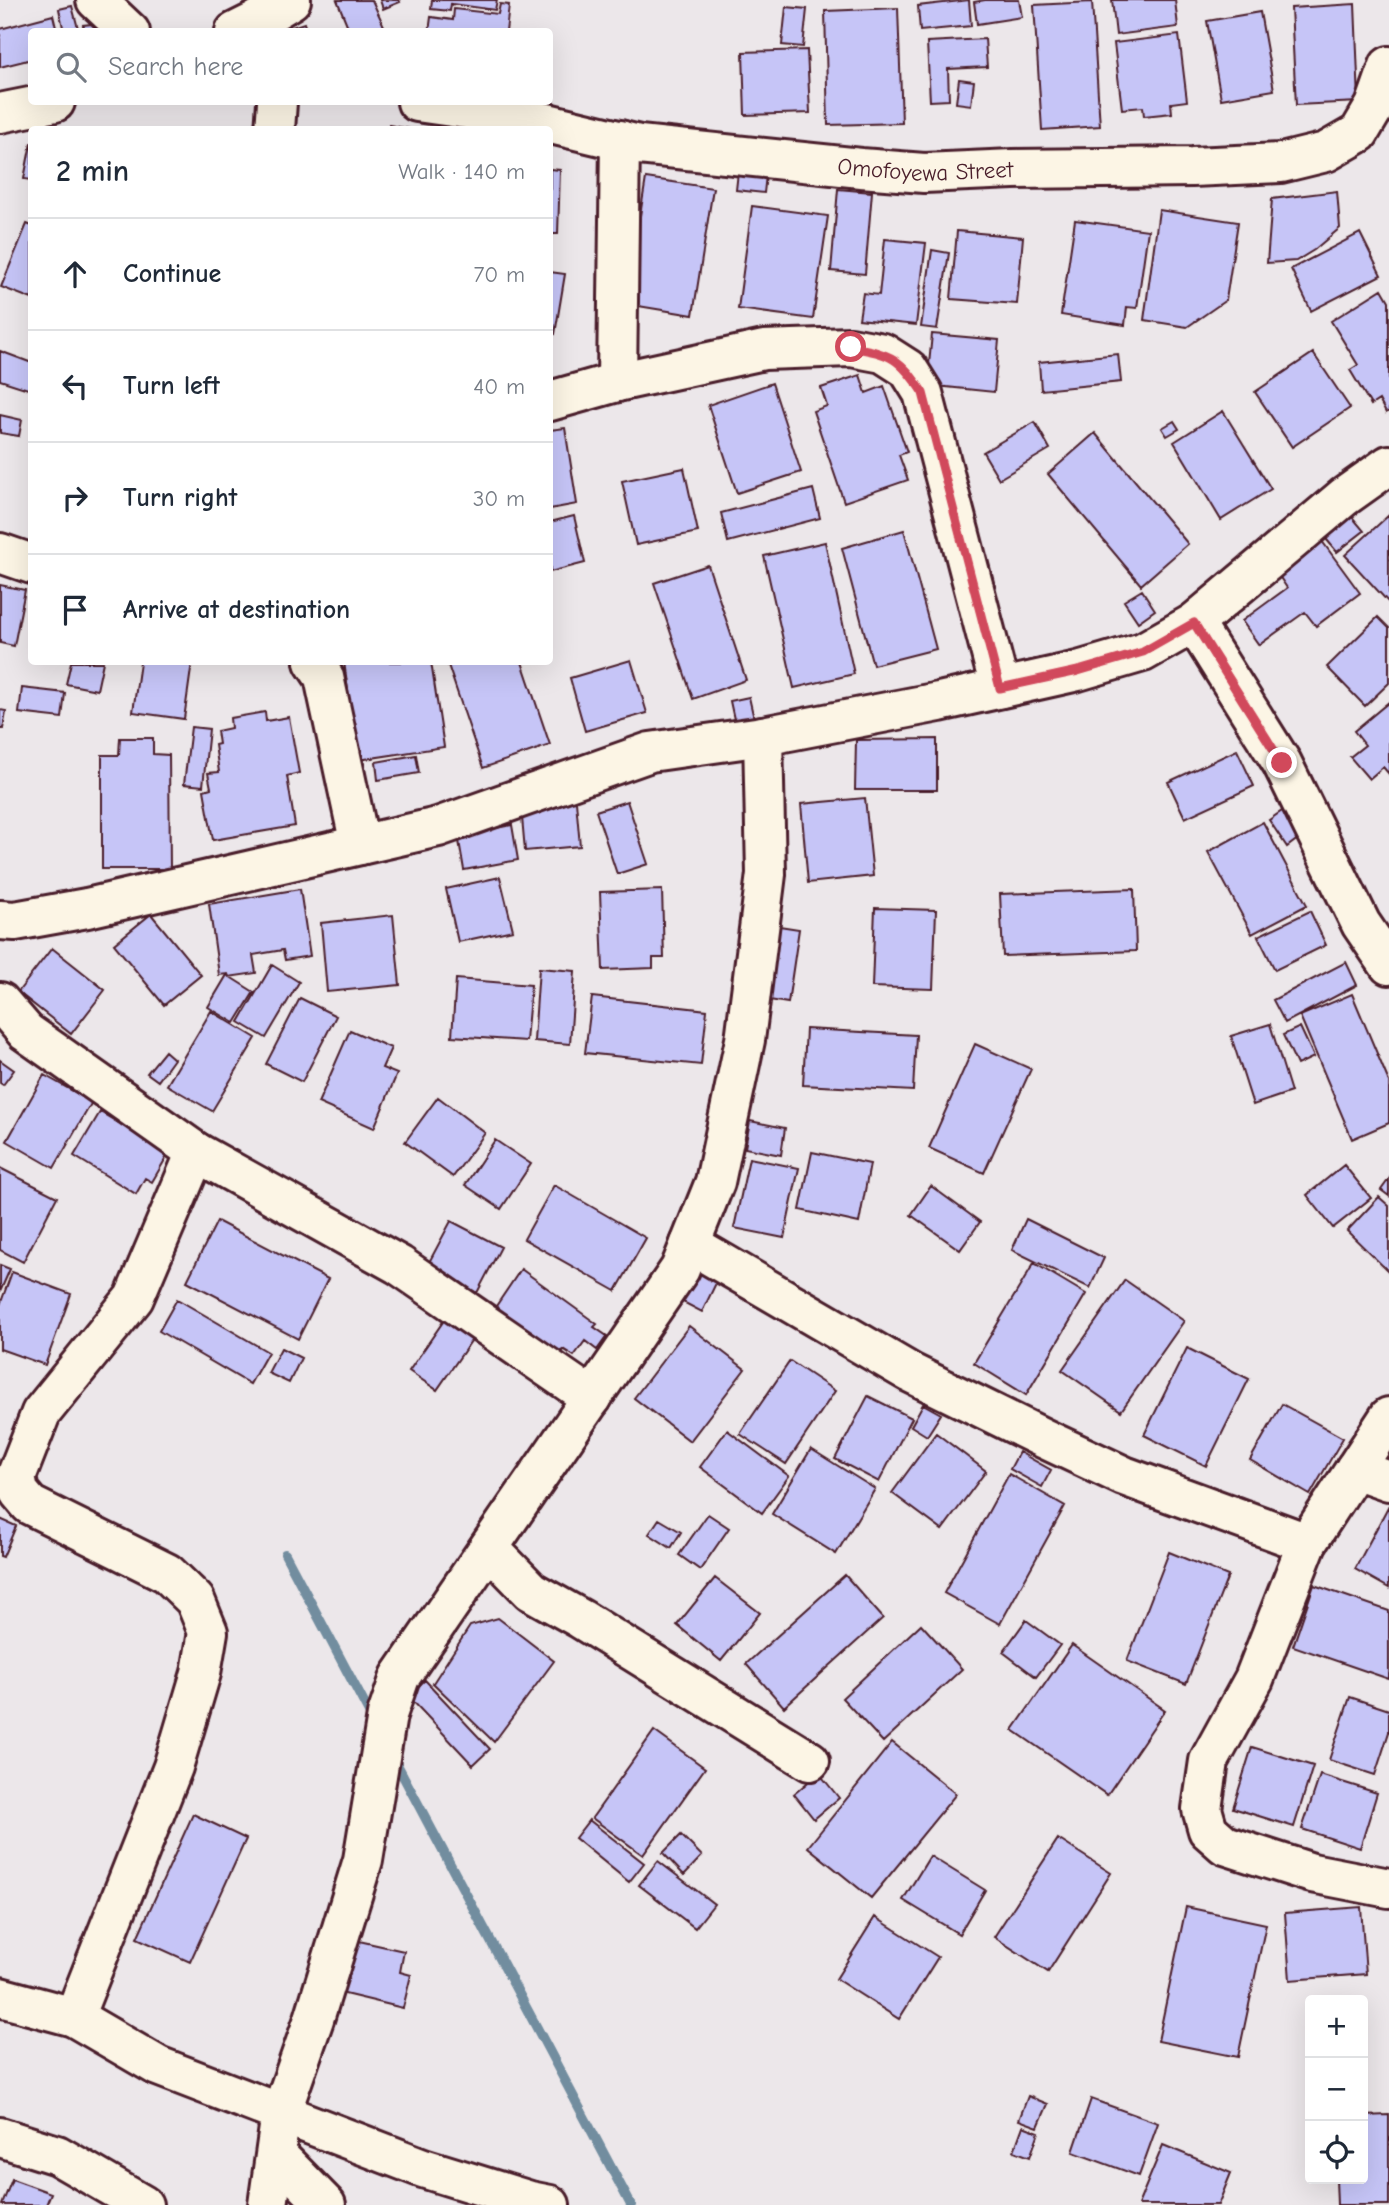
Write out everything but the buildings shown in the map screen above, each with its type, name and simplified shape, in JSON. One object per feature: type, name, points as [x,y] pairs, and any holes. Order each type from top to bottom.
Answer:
[{"type":"street","points":[[96,0],[126,28]]},
{"type":"street","points":[[249,28],[291,0]]},
{"type":"street","name":"Omofoyewa Street","points":[[438,105],[522,117],[639,145],[924,173],[1282,163],[1326,152],[1359,133],[1375,106],[1389,66]]},
{"type":"street","points":[[0,113],[40,105]]},
{"type":"street","points":[[275,126],[277,105]]},
{"type":"street","points":[[617,382],[620,140]]},
{"type":"street","points":[[553,400],[617,382],[764,351],[851,347],[883,353],[908,369],[923,393],[1000,688]]},
{"type":"street","points":[[0,920],[15,921],[87,908],[438,827],[650,752],[763,736],[1000,688],[1078,671],[1143,652],[1194,623],[1344,498],[1389,465]]},
{"type":"street","points":[[0,553],[28,564]]},
{"type":"street","points":[[1194,623],[1282,763],[1361,925],[1389,965]]},
{"type":"street","points":[[316,665],[324,677],[360,845]]},
{"type":"street","points":[[268,2205],[281,2113],[314,2019],[363,1860],[387,1715],[400,1677],[680,1269],[715,1182],[745,1040],[766,874],[763,736]]},
{"type":"street","points":[[0,1002],[26,1032],[196,1152],[399,1265],[592,1398]]},
{"type":"street","points":[[74,2017],[173,1767],[201,1673],[208,1632],[195,1600],[167,1573],[30,1505],[19,1492],[16,1477],[41,1413],[134,1298],[196,1152]]},
{"type":"street","points":[[690,1244],[911,1373],[1043,1438],[1124,1476],[1307,1543]]},
{"type":"street","points":[[1389,1416],[1372,1475],[1307,1543],[1255,1679],[1209,1761],[1202,1809],[1208,1830],[1225,1845],[1312,1873],[1389,1888]]},
{"type":"street","points":[[489,1548],[531,1591],[581,1619],[810,1761]]},
{"type":"street","points":[[0,1997],[74,2017],[158,2066],[423,2168],[550,2205]]},
{"type":"street","points":[[0,2137],[57,2155],[143,2205]]},
{"type":"street","points":[[276,2154],[326,2205]]},
{"type":"waterway","points":[[285,1554],[374,1722]]},
{"type":"waterway","points":[[392,1755],[631,2205]]},
{"type":"route","points":[[851,347],[883,353],[908,369],[923,393],[1000,688],[1078,671],[1143,652],[1194,623],[1282,763]]}]
